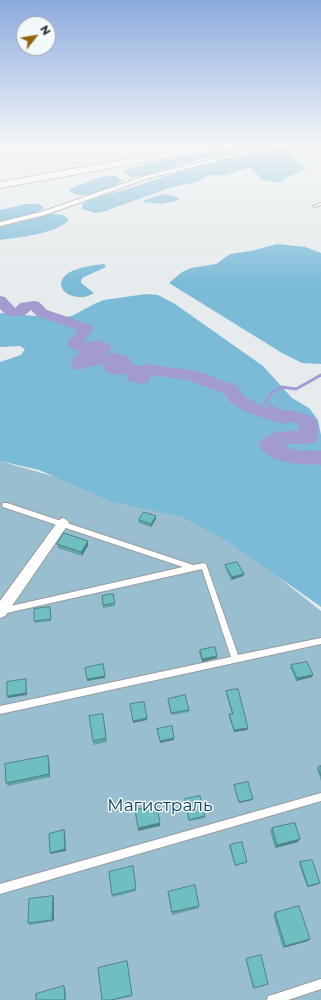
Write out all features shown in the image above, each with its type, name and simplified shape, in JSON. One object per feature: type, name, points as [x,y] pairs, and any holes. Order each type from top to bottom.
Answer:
[{"type":"street","points":[[0,224],[43,214],[105,192]]},
{"type":"street","points":[[0,612],[63,523]]},
{"type":"lane","points":[[315,206],[321,204]]},
{"type":"lane","points":[[5,505],[63,523],[193,568]]},
{"type":"lane","points":[[0,612],[204,566],[236,659]]},
{"type":"lane","points":[[0,710],[321,641]]},
{"type":"lane","points":[[0,889],[321,797]]},
{"type":"lane","points":[[272,1000],[321,984]]},
{"type":"green space","name":"Магистраль","points":[[0,461],[208,521],[321,611],[321,1000],[0,1000]]},
{"type":"shaded area","points":[[69,192],[102,192],[82,195]]},
{"type":"shaded area","points":[[118,192],[159,192],[103,212],[95,213],[82,209],[82,204],[94,198]]},
{"type":"shaded area","points":[[164,194],[178,197],[180,200],[161,204],[144,202],[144,200]]},
{"type":"shaded area","points":[[26,204],[38,204],[43,207],[43,209],[33,214],[0,222],[0,210]]},
{"type":"shaded area","points":[[50,214],[63,215],[69,220],[64,225],[47,232],[0,240],[0,227]]},
{"type":"shaded area","points":[[277,244],[305,247],[321,253],[321,364],[302,363],[282,353],[169,283],[182,272],[191,268],[216,264],[230,254],[251,251]]},
{"type":"shaded area","points":[[104,264],[106,267],[82,278],[81,283],[94,293],[86,297],[76,297],[65,292],[61,286],[63,278],[76,269]]},
{"type":"shaded area","points":[[146,294],[158,295],[175,304],[263,366],[292,398],[309,408],[318,420],[321,435],[321,607],[229,542],[182,517],[110,501],[39,470],[0,461],[0,362],[21,355],[25,349],[20,346],[0,347],[0,313],[60,318],[72,316],[104,300]]},
{"type":"building","points":[[144,512],[156,516],[151,524],[139,520]]},
{"type":"building","points":[[64,533],[88,541],[81,552],[57,544]]},
{"type":"building","points":[[237,562],[244,574],[232,577],[225,565]]},
{"type":"building","points":[[113,594],[115,603],[103,605],[102,596]]},
{"type":"building","points":[[50,607],[51,619],[34,621],[34,609]]},
{"type":"building","points":[[215,647],[217,656],[202,659],[200,650]]},
{"type":"building","points":[[307,662],[313,675],[297,678],[291,665]]},
{"type":"building","points":[[103,664],[105,676],[87,679],[85,668]]},
{"type":"building","points":[[26,679],[26,693],[7,696],[7,682]]},
{"type":"building","points":[[238,689],[248,728],[234,730],[229,714],[233,714],[226,691]]},
{"type":"building","points":[[185,695],[189,710],[171,713],[168,699]]},
{"type":"building","points":[[144,702],[147,718],[133,721],[130,704]]},
{"type":"building","points":[[103,714],[106,738],[93,741],[89,716]]},
{"type":"building","points":[[172,726],[174,738],[160,741],[157,729]]},
{"type":"building","points":[[48,756],[49,774],[6,783],[5,764]]},
{"type":"building","points":[[321,766],[321,776],[318,767]]},
{"type":"building","points":[[248,782],[253,799],[239,802],[234,785]]},
{"type":"building","points":[[200,796],[205,816],[189,820],[185,799]]},
{"type":"building","points":[[157,806],[160,823],[138,828],[135,810]]},
{"type":"building","points":[[295,823],[300,839],[277,845],[272,828]]},
{"type":"building","points":[[64,830],[65,849],[50,853],[49,834]]},
{"type":"building","points":[[242,842],[247,862],[235,865],[230,845]]},
{"type":"building","points":[[312,860],[320,883],[308,886],[300,862]]},
{"type":"building","points":[[133,866],[136,889],[112,895],[109,872]]},
{"type":"building","points":[[195,885],[199,906],[172,912],[168,892]]},
{"type":"building","points":[[53,896],[52,920],[28,923],[29,899]]},
{"type":"building","points":[[299,906],[310,939],[285,946],[275,913]]},
{"type":"building","points":[[261,955],[268,984],[254,988],[246,959]]},
{"type":"building","points":[[127,961],[132,995],[111,1000],[102,1000],[98,968]]},
{"type":"building","points":[[64,986],[65,1000],[36,1000],[36,994]]},
{"type":"waterway","points":[[0,300],[12,313],[19,313],[25,306],[34,305],[42,313],[86,328],[75,344],[80,347],[101,345],[104,348],[83,356],[78,360],[79,365],[101,359],[113,358],[123,361],[110,367],[113,370],[129,368],[135,377],[142,379],[144,369],[191,375],[231,390],[237,399],[254,409],[282,418],[291,416],[308,421],[309,438],[279,437],[268,445],[289,457],[321,458]]},
{"type":"waterway","points":[[291,416],[265,402],[273,392],[282,387],[296,389],[321,375]]}]
